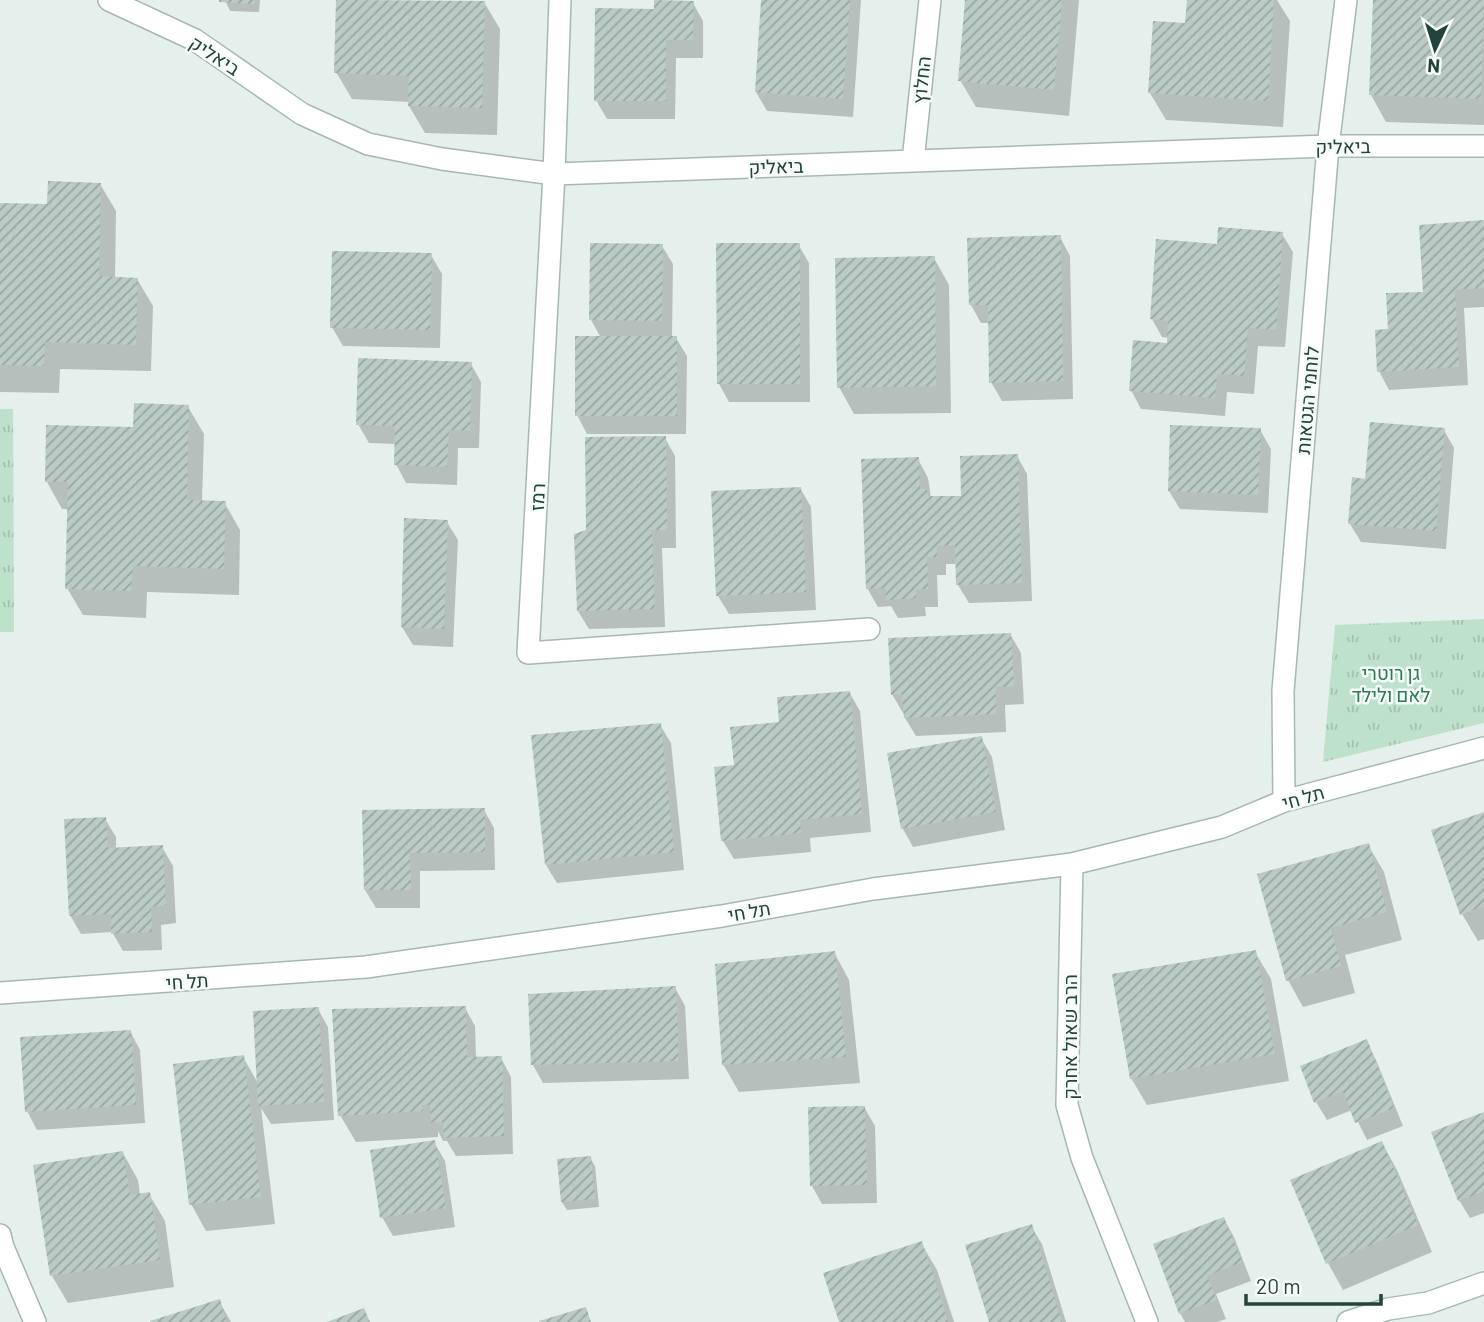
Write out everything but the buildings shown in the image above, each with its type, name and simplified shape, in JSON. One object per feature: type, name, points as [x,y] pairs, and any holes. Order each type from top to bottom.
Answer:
[{"type":"street","name":"ביאליק","points":[[109,0],[195,40],[302,114],[368,144],[442,159],[554,174],[1328,146],[1484,146]]},
{"type":"street","name":"רמז","points":[[560,0],[554,174],[528,653],[869,629]]},
{"type":"street","name":"החלוץ","points":[[913,161],[930,0]]},
{"type":"street","name":"לוחמי הגטאות","points":[[1284,801],[1283,691],[1328,146],[1346,0]]},
{"type":"street","name":"תל חי","points":[[0,993],[366,967],[709,918],[873,889],[1072,864],[1222,827],[1284,801],[1484,748]]},
{"type":"street","name":"הרב שאול אחרק","points":[[1072,864],[1068,1105],[1082,1158],[1147,1322]]},
{"type":"street","points":[[1,1244],[35,1322]]},
{"type":"street","points":[[1348,1322],[1388,1308],[1428,1303],[1484,1283]]},
{"type":"street","points":[[1403,1322],[1428,1303]]},
{"type":"green space","points":[[0,409],[13,409],[14,632],[0,632]]},
{"type":"green space","name":"גן רוטרי לאם ולילד","points":[[1484,619],[1484,723],[1323,762],[1335,625]]}]
